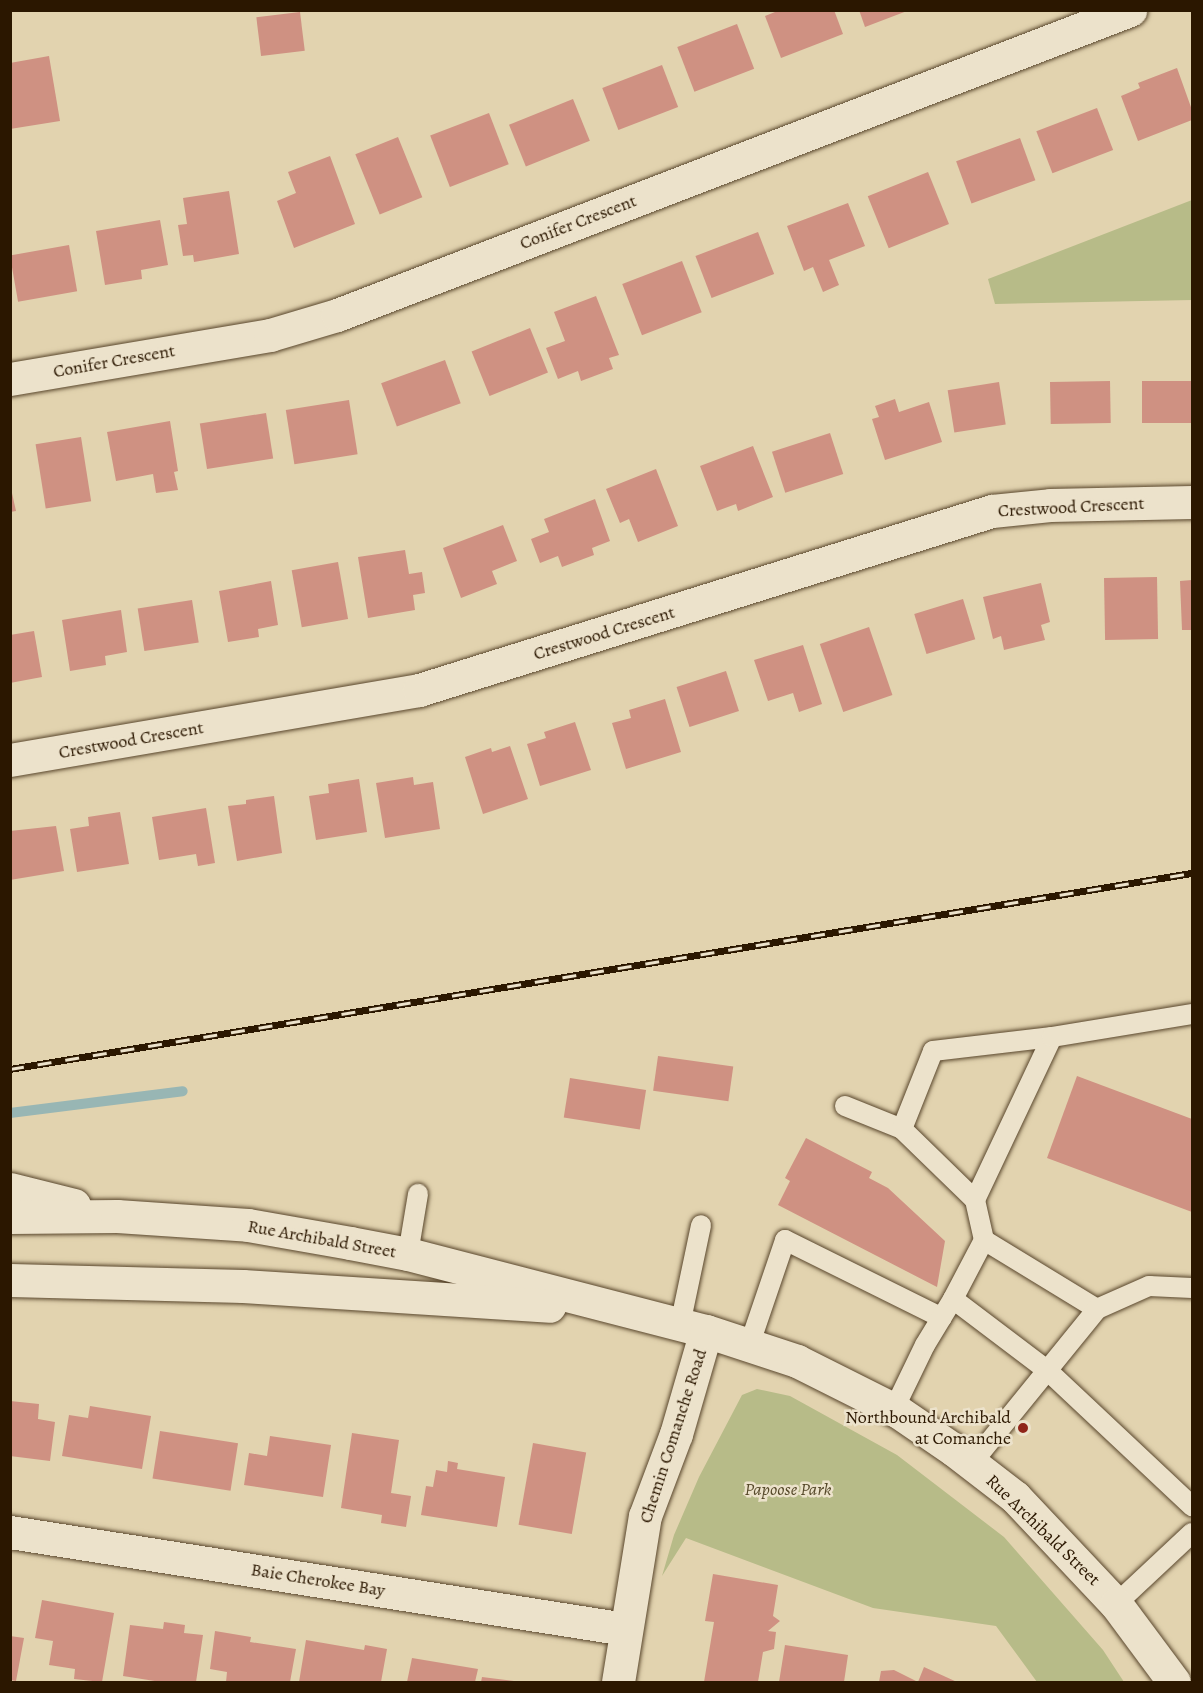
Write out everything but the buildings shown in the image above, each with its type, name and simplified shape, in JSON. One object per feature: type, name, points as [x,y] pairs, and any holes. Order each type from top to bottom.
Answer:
[{"type":"street","name":"Conifer Crescent","points":[[10,379],[270,334],[337,315],[1130,10]]},
{"type":"street","name":"Crestwood Crescent","points":[[10,760],[419,690],[992,511],[1050,505],[1192,501]]},
{"type":"street","points":[[10,1189],[117,1216]]},
{"type":"street","name":"Rue Archibald Street","points":[[10,1217],[117,1216],[248,1225],[408,1254],[693,1328],[797,1361],[894,1409],[972,1463],[1015,1497],[1120,1610],[1174,1683]]},
{"type":"street","name":"Rue Archibald Street","points":[[10,1280],[243,1287],[626,1311]]},
{"type":"street","name":"Chemin Comanche Road","points":[[618,1683],[645,1516],[676,1434],[693,1328]]},
{"type":"street","name":"Baie Cherokee Bay","points":[[10,1532],[626,1629]]},
{"type":"street","name":"Rue Archibald Street","points":[[1120,1610],[1159,1683]]},
{"type":"lane","points":[[902,1129],[933,1051],[1052,1036],[1192,1014]]},
{"type":"lane","points":[[975,1200],[1052,1036]]},
{"type":"lane","points":[[845,1106],[902,1129],[975,1200],[984,1240],[925,1345],[894,1409]]},
{"type":"lane","points":[[408,1254],[418,1194]]},
{"type":"lane","points":[[693,1328],[700,1225]]},
{"type":"lane","points":[[749,1346],[785,1240],[942,1318]]},
{"type":"lane","points":[[984,1240],[1097,1309]]},
{"type":"lane","points":[[972,1463],[1097,1309],[1149,1286],[1192,1288]]},
{"type":"lane","points":[[952,1299],[1047,1370],[1192,1506]]},
{"type":"lane","points":[[1120,1610],[1192,1533]]},
{"type":"green space","points":[[1192,200],[1192,300],[995,304],[988,279]]},
{"type":"green space","name":"Papoose Park","points":[[757,1389],[790,1396],[897,1455],[1004,1537],[1103,1650],[1124,1682],[1037,1682],[996,1626],[873,1608],[686,1538],[662,1576],[674,1535],[699,1477],[742,1395]]},
{"type":"waterway","points":[[10,1113],[183,1091]]},
{"type":"railway","points":[[10,1069],[1192,873]]},
{"type":"place","name":"Northbound Archibald at Comanche","points":[[1023,1428]]}]
